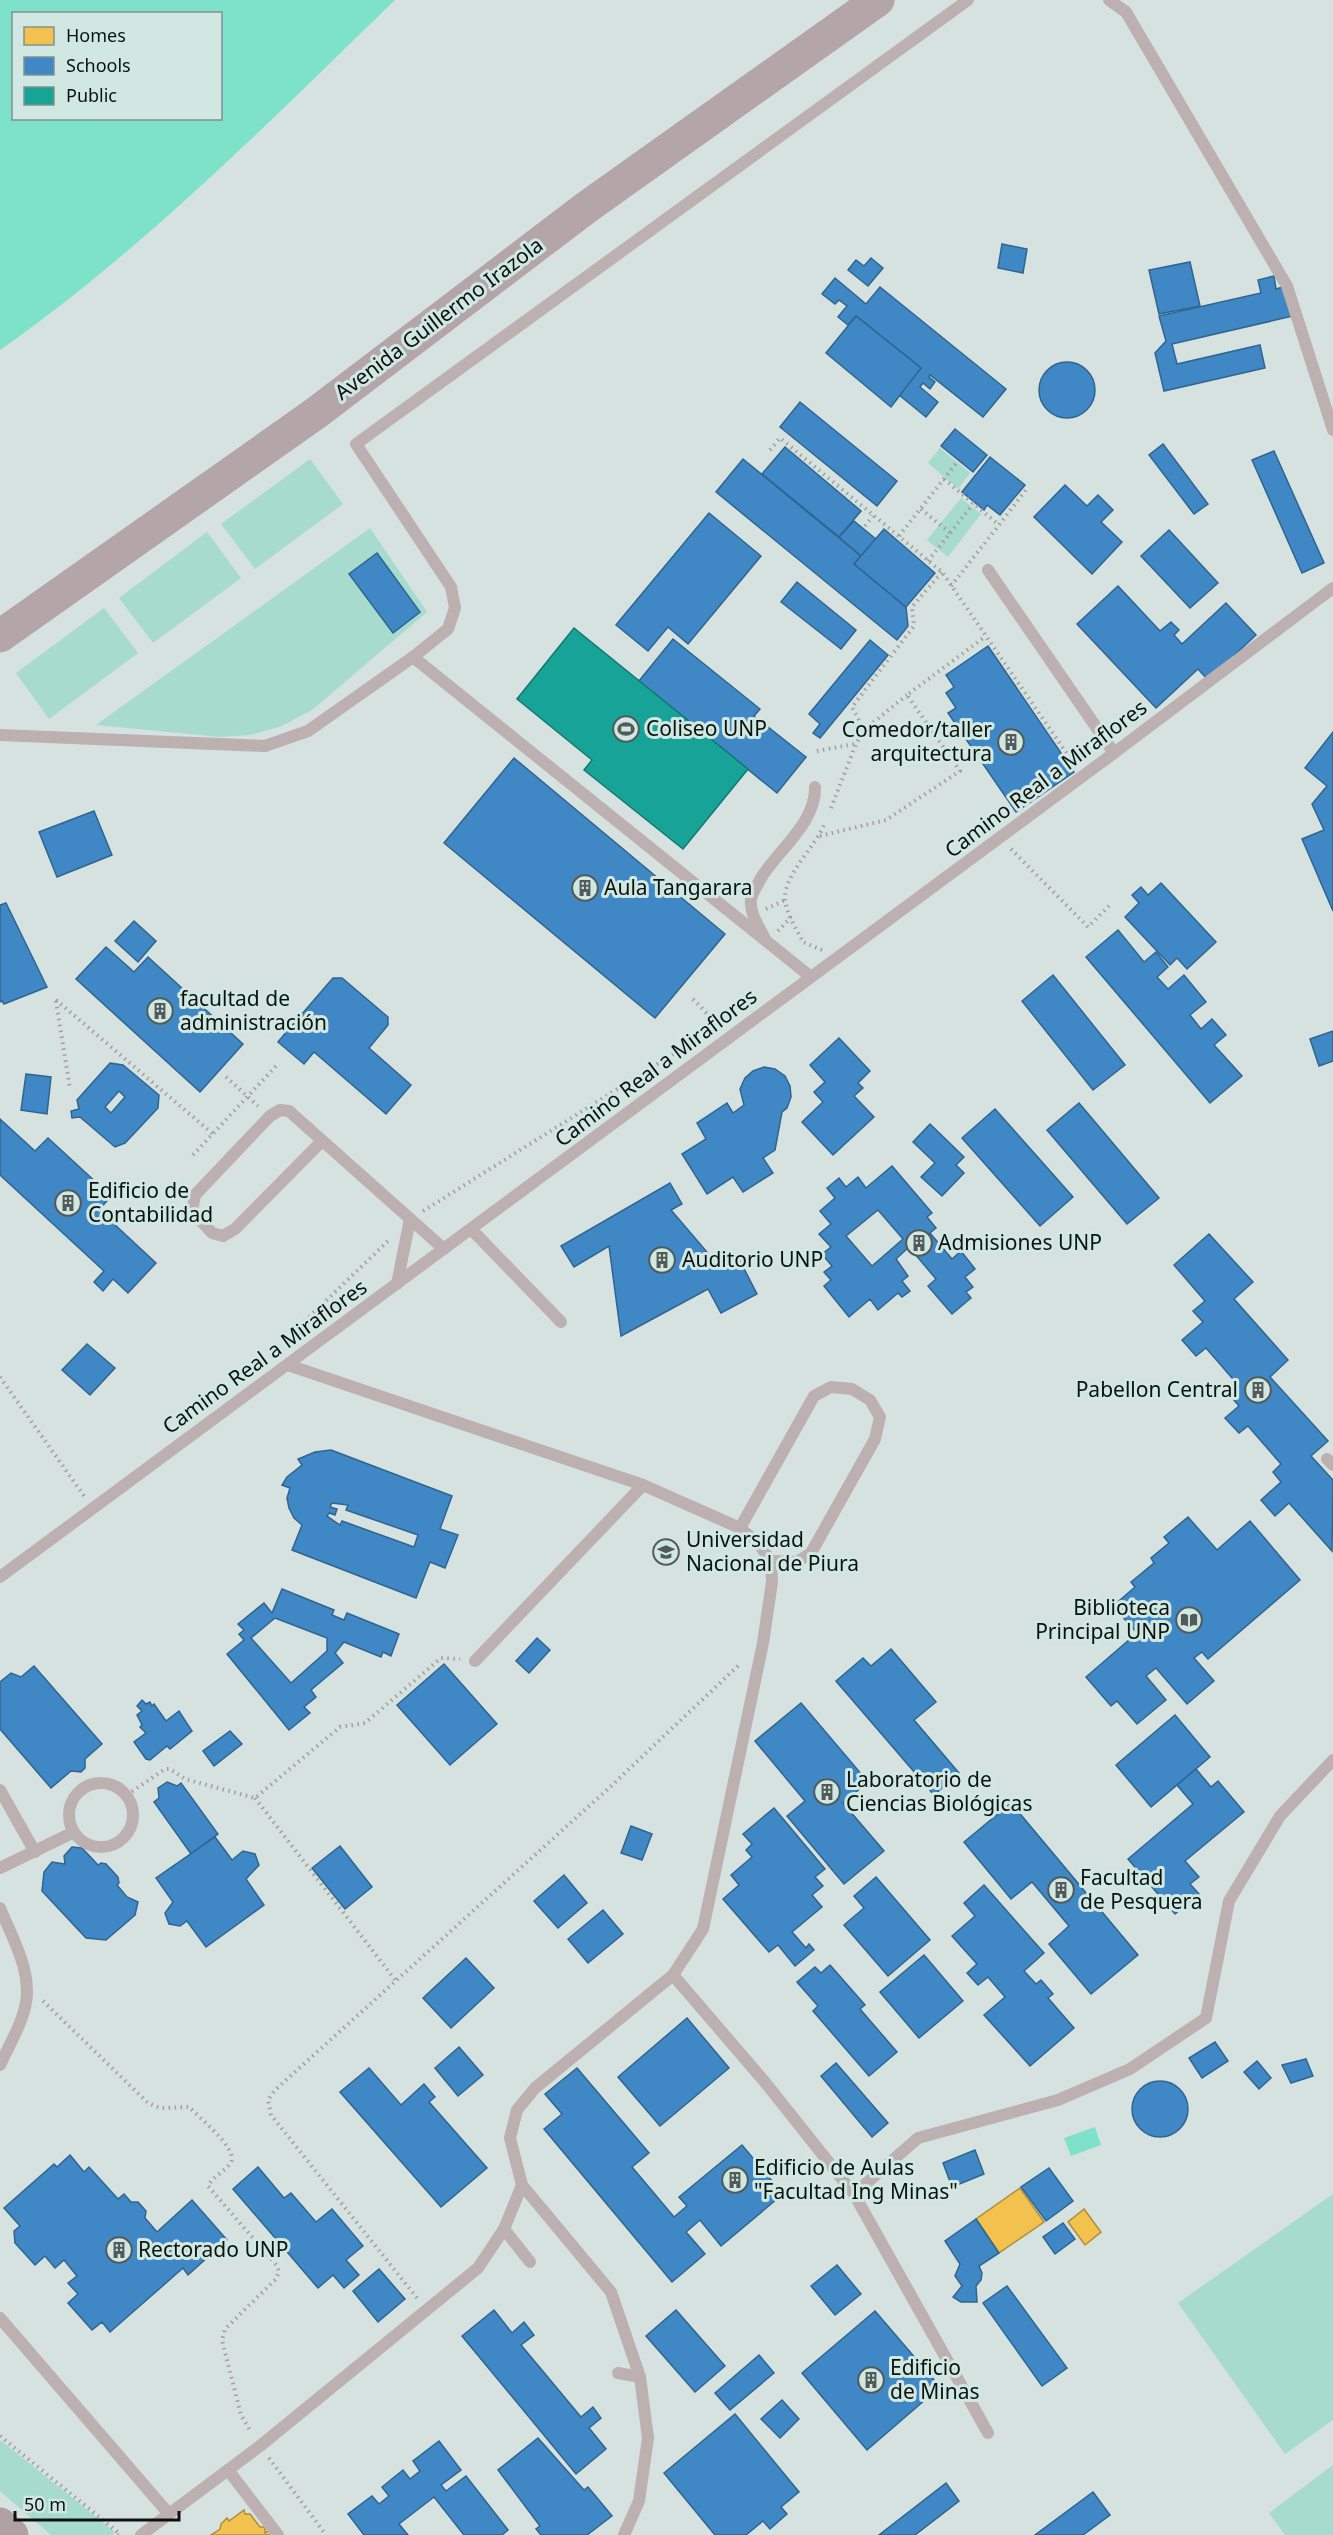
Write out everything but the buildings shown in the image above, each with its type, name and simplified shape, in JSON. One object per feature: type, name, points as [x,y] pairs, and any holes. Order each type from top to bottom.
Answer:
[{"type":"highway","points":[[0,2524],[12,2535]]},
{"type":"main road","name":"Avenida Guillermo Irazola","points":[[0,636],[316,412],[587,207],[878,0]]},
{"type":"lane","points":[[0,735],[265,746],[308,731],[413,657],[448,629],[454,608],[451,587],[356,444],[968,0]]},
{"type":"lane","points":[[1109,0],[1126,12],[1287,286],[1333,430]]},
{"type":"lane","points":[[988,570],[1114,753]]},
{"type":"lane","name":"Camino Real a Miraflores","points":[[0,1577],[1000,838],[1333,588]]},
{"type":"lane","points":[[413,657],[811,977]]},
{"type":"lane","points":[[767,943],[754,915],[751,899],[767,869],[810,814],[816,800],[815,787]]},
{"type":"lane","points":[[322,1141],[235,1229],[223,1236],[212,1233],[192,1211],[195,1195],[270,1116],[280,1110],[289,1111],[444,1250]]},
{"type":"lane","points":[[397,1284],[410,1219]]},
{"type":"lane","points":[[471,1229],[561,1322]]},
{"type":"lane","points":[[288,1365],[643,1485],[740,1528],[758,1543],[771,1562],[772,1582],[763,1643],[703,1929],[673,1975],[536,2088],[517,2110],[510,2138],[522,2185],[611,2292],[640,2377],[648,2438],[639,2501],[624,2535]]},
{"type":"lane","points":[[740,1528],[814,1396],[831,1387],[852,1389],[870,1400],[880,1417],[875,1439],[811,1553],[797,1562],[771,1562]]},
{"type":"lane","points":[[475,1660],[643,1485]]},
{"type":"lane","points":[[854,2194],[918,2138],[1058,2100],[1130,2069],[1206,2018],[1229,1901],[1280,1816],[1333,1760]]},
{"type":"lane","points":[[99,1782],[120,1788],[127,1795],[132,1804],[132,1824],[120,1841],[111,1846],[91,1845],[74,1832],[69,1821],[69,1810],[79,1791],[99,1782]]},
{"type":"lane","points":[[0,1790],[35,1852]]},
{"type":"lane","points":[[0,1868],[74,1832]]},
{"type":"lane","points":[[0,1908],[22,1959],[27,1993],[19,2021],[0,2065]]},
{"type":"lane","points":[[673,1975],[764,2081],[854,2194],[988,2433]]},
{"type":"lane","points":[[141,2535],[260,2446],[478,2268],[504,2229],[522,2185]]},
{"type":"lane","points":[[504,2229],[530,2262]]},
{"type":"lane","points":[[0,2318],[169,2514]]},
{"type":"lane","points":[[618,2373],[640,2377]]},
{"type":"lane","points":[[228,2470],[278,2535]]},
{"type":"path","points":[[770,450],[780,438],[942,572],[1078,771]]},
{"type":"path","points":[[899,536],[958,461]]},
{"type":"path","points":[[944,479],[999,525]]},
{"type":"path","points":[[951,586],[1028,487]]},
{"type":"path","points":[[928,561],[973,504]]},
{"type":"path","points":[[921,508],[950,532]]},
{"type":"path","points":[[865,526],[873,516]]},
{"type":"path","points":[[864,730],[852,707],[914,626],[912,607],[942,572]]},
{"type":"path","points":[[830,953],[803,942],[785,900],[786,887],[820,836],[856,744],[864,730],[986,636]]},
{"type":"path","points":[[820,836],[886,820],[960,771],[907,695]]},
{"type":"path","points":[[817,751],[856,744]]},
{"type":"path","points":[[1000,838],[1088,927],[1112,903]]},
{"type":"path","points":[[693,999],[719,1024],[709,1031]]},
{"type":"path","points":[[70,1089],[56,1000],[213,1134]]},
{"type":"path","points":[[288,1365],[277,1348],[410,1219],[699,1037]]},
{"type":"path","points":[[193,1155],[276,1066]]},
{"type":"path","points":[[226,1077],[270,1116]]},
{"type":"path","points":[[0,1377],[92,1508]]},
{"type":"path","points":[[427,2309],[272,2115],[268,2100],[275,2090],[609,1788],[763,1643]]},
{"type":"path","points":[[255,1798],[340,1727],[365,1723],[441,1658],[475,1660]]},
{"type":"path","points":[[127,1795],[165,1769],[170,1769],[185,1779],[255,1798],[396,1981]]},
{"type":"path","points":[[26,1984],[148,2103],[160,2108],[189,2107],[229,2148],[232,2158],[230,2164],[211,2180],[208,2186],[277,2266],[279,2272],[276,2279],[225,2329],[222,2340],[241,2415],[260,2446],[326,2535]]},
{"type":"path","points":[[0,2436],[120,2534],[118,2535]]},
{"type":"shaded area","points":[[0,0],[395,0],[204,183],[105,270],[0,350]]},
{"type":"shaded area","points":[[940,448],[970,473],[958,489],[928,463]]},
{"type":"shaded area","points":[[310,459],[343,504],[255,569],[221,524]]},
{"type":"shaded area","points":[[961,498],[981,514],[948,557],[927,540]]},
{"type":"shaded area","points":[[370,528],[427,612],[312,710],[282,726],[250,735],[220,737],[96,725]]},
{"type":"shaded area","points":[[207,532],[241,578],[153,643],[119,598]]},
{"type":"shaded area","points":[[104,608],[138,653],[49,719],[16,673]]},
{"type":"shaded area","points":[[1095,2127],[1101,2145],[1071,2156],[1064,2138]]},
{"type":"shaded area","points":[[1333,2194],[1333,2420],[1285,2454],[1178,2303]]},
{"type":"shaded area","points":[[0,2440],[115,2532],[112,2535],[51,2535],[0,2491]]},
{"type":"shaded area","points":[[1333,2465],[1333,2535],[1285,2535],[1269,2513]]},
{"type":"place","name":"Coliseo UNP","points":[[626,729]]},
{"type":"place","name":"Comedor/taller arquitectura","points":[[1011,742]]},
{"type":"place","name":"Aula Tangarara","points":[[585,888]]},
{"type":"place","name":"facultad de administración","points":[[160,1011]]},
{"type":"place","name":"Edificio de Contabilidad","points":[[68,1203]]},
{"type":"place","name":"Admisiones UNP","points":[[919,1243]]},
{"type":"place","name":"Auditorio UNP","points":[[662,1260]]},
{"type":"place","name":"Pabellon Central","points":[[1258,1390]]},
{"type":"place","name":"Universidad Nacional de Piura","points":[[666,1552]]},
{"type":"place","name":"Biblioteca Principal UNP","points":[[1189,1620]]},
{"type":"place","name":"Laboratorio de Ciencias Biológicas","points":[[827,1792]]},
{"type":"place","name":"Facultad de Pesquera","points":[[1061,1890]]},
{"type":"place","name":"Edificio de Aulas \"Facultad Ing Minas\"","points":[[735,2180]]},
{"type":"place","name":"Rectorado UNP","points":[[119,2250]]},
{"type":"place","name":"Edificio de Minas","points":[[871,2380]]}]
